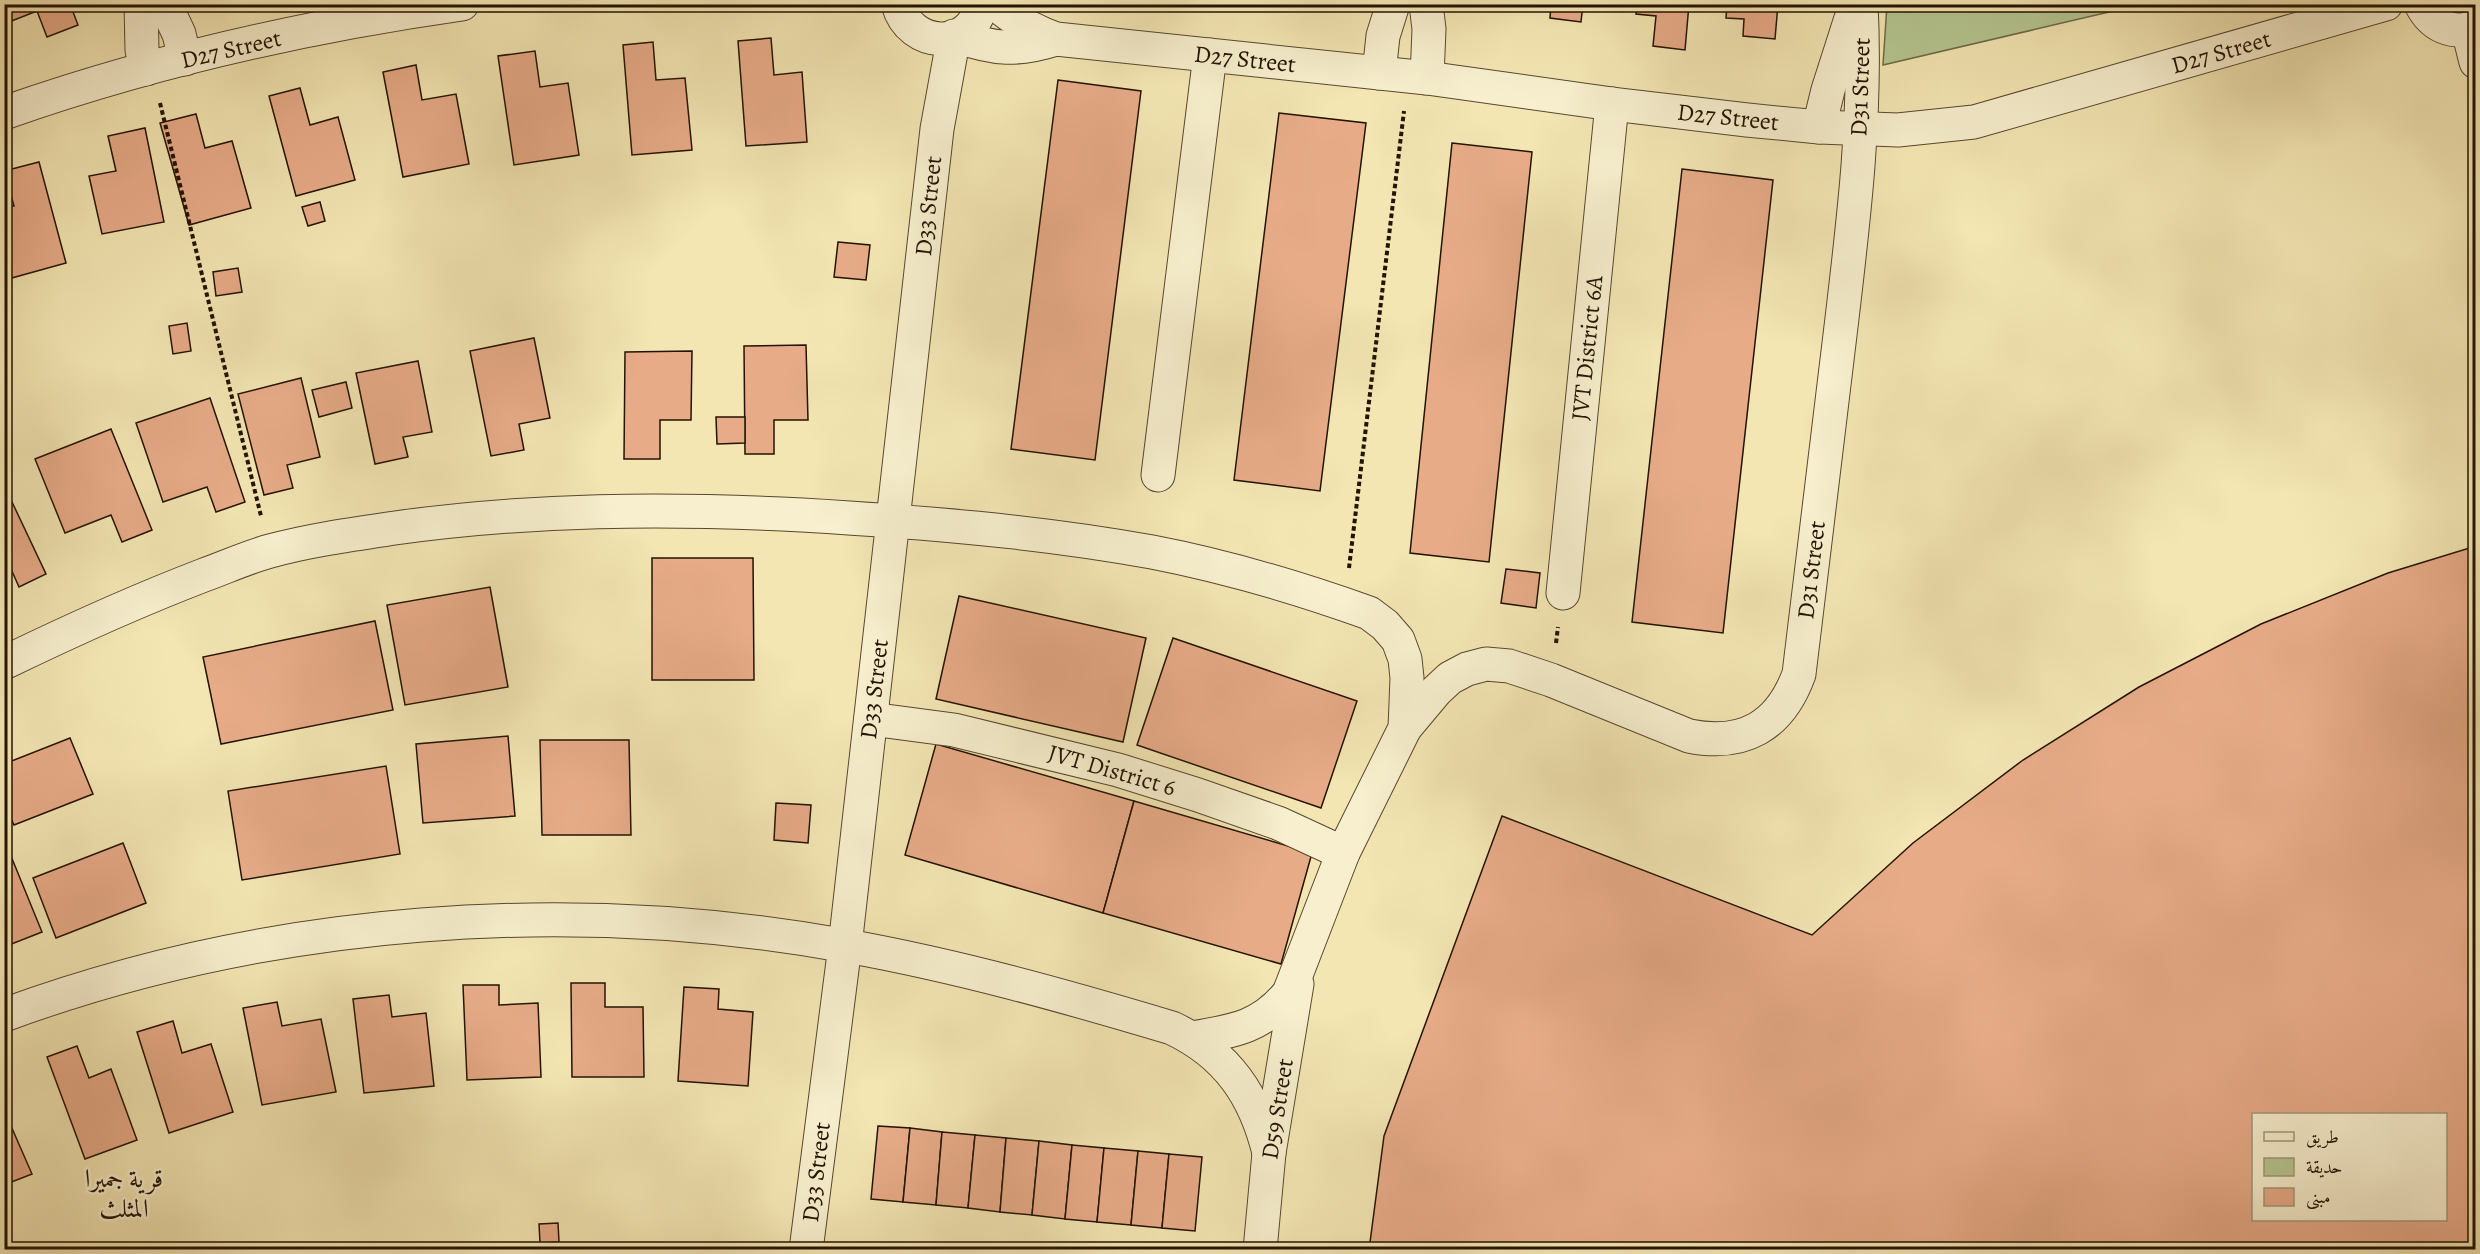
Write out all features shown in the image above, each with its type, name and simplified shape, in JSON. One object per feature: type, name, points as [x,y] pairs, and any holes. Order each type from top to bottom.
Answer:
[{"type":"street","points":[[141,4],[142,50],[149,68]]},
{"type":"street","points":[[165,4],[179,34],[185,59]]},
{"type":"street","name":"D27 Street","points":[[4,114],[149,68],[241,45],[462,4]]},
{"type":"street","points":[[870,4],[907,21]]},
{"type":"street","points":[[956,36],[967,30],[974,21],[981,4]]},
{"type":"street","name":"D27 Street","points":[[996,4],[1014,20],[1056,39],[1405,75],[1612,104],[1860,130],[1936,127],[1974,122],[2386,4]]},
{"type":"street","points":[[1393,4],[1383,36],[1405,75]]},
{"type":"street","points":[[1405,75],[1429,28],[1426,4]]},
{"type":"street","name":"D31 Street","points":[[1819,127],[1855,4]]},
{"type":"street","name":"D31 Street","points":[[1404,728],[1450,678],[1467,669],[1486,664],[1509,666],[1551,680],[1689,736],[1708,740],[1729,739],[1748,734],[1773,717],[1792,693],[1799,674],[1849,258],[1860,130],[1863,66],[1861,4]]},
{"type":"street","points":[[2421,4],[2427,15],[2446,28],[2472,29],[2475,62]]},
{"type":"street","name":"D27 Street","points":[[907,21],[928,38],[941,39],[956,36],[981,45],[1006,48],[1032,47],[1056,39]]},
{"type":"street","name":"D33 Street","points":[[907,21],[930,80],[937,129]]},
{"type":"street","name":"D33 Street","points":[[807,1250],[871,719],[937,129],[956,36]]},
{"type":"street","points":[[1158,475],[1210,55]]},
{"type":"street","name":"JVT District 6A","points":[[1563,593],[1612,104]]},
{"type":"street","points":[[4,663],[158,593],[269,551],[368,532],[446,521],[536,513],[716,510],[894,520],[997,530],[1153,552],[1227,570],[1369,613],[1385,625],[1398,640],[1405,659],[1407,678],[1404,728],[1343,853],[1289,993],[1276,1010],[1256,1022],[1234,1031],[1192,1038]]},
{"type":"street","name":"JVT District 6","points":[[871,719],[954,730],[1118,770],[1278,823],[1343,853]]},
{"type":"street","points":[[4,1015],[106,982],[207,958],[285,943],[376,930],[466,923],[558,921],[649,923],[740,931],[844,946],[988,976],[1172,1028],[1192,1038],[1228,1069],[1243,1087],[1255,1108],[1269,1153]]},
{"type":"street","name":"D59 Street","points":[[1260,1250],[1269,1153],[1299,970]]},
{"type":"path","points":[[149,68],[269,551]]},
{"type":"path","points":[[1345,604],[1405,75]]},
{"type":"path","points":[[1551,680],[1563,593]]},
{"type":"green space","points":[[1887,4],[2139,5],[1883,65]]},
{"type":"building","points":[[4,4],[70,4],[78,25],[47,37],[37,11],[9,22]]},
{"type":"building","points":[[1551,4],[1583,4],[1581,22],[1550,18]]},
{"type":"building","points":[[1637,4],[1689,4],[1685,50],[1653,46],[1656,16],[1636,14]]},
{"type":"building","points":[[1727,4],[1778,4],[1775,39],[1743,36],[1744,19],[1726,18]]},
{"type":"building","points":[[771,38],[774,75],[802,72],[807,142],[746,146],[738,41]]},
{"type":"building","points":[[653,42],[656,80],[685,78],[692,150],[632,155],[623,45]]},
{"type":"building","points":[[535,51],[540,87],[568,83],[579,155],[514,165],[498,56]]},
{"type":"building","points":[[416,65],[422,100],[456,94],[469,164],[403,177],[383,72]]},
{"type":"building","points":[[1058,80],[1141,91],[1095,460],[1011,449]]},
{"type":"building","points":[[300,88],[310,125],[338,117],[355,180],[296,196],[269,96]]},
{"type":"building","points":[[1279,113],[1366,123],[1320,491],[1234,480]]},
{"type":"building","points":[[196,114],[205,148],[232,141],[251,208],[189,225],[160,123]]},
{"type":"building","points":[[145,128],[164,222],[102,234],[89,176],[116,171],[108,136]]},
{"type":"building","points":[[1452,143],[1532,152],[1489,562],[1410,553]]},
{"type":"building","points":[[39,162],[66,263],[8,279],[4,268],[4,208],[14,206],[4,171]]},
{"type":"building","points":[[1682,169],[1773,180],[1723,633],[1632,622]]},
{"type":"building","points":[[320,202],[325,221],[308,226],[302,207]]},
{"type":"building","points":[[838,242],[870,245],[866,280],[834,277]]},
{"type":"building","points":[[238,268],[242,292],[216,296],[213,272]]},
{"type":"building","points":[[187,323],[191,351],[173,354],[169,326]]},
{"type":"building","points":[[534,338],[550,418],[519,424],[524,450],[491,456],[470,351]]},
{"type":"building","points":[[806,345],[808,420],[774,420],[774,454],[745,454],[744,346]]},
{"type":"building","points":[[692,351],[691,420],[660,420],[660,459],[624,459],[625,352]]},
{"type":"building","points":[[418,361],[432,432],[403,437],[408,457],[375,464],[356,373]]},
{"type":"building","points":[[301,378],[320,457],[287,465],[293,488],[264,495],[238,394]]},
{"type":"building","points":[[346,382],[352,408],[319,417],[312,390]]},
{"type":"building","points":[[210,398],[245,502],[216,512],[207,487],[163,502],[136,423]]},
{"type":"building","points":[[716,417],[745,417],[745,443],[717,444]]},
{"type":"building","points":[[111,429],[152,530],[122,542],[111,515],[65,533],[35,459]]},
{"type":"building","points":[[4,485],[46,574],[19,587],[7,560],[4,561]]},
{"type":"building","points":[[2476,546],[2476,1250],[1369,1250],[1384,1136],[1502,816],[1812,935],[1913,843],[2023,760],[2139,687],[2261,624],[2388,573]]},
{"type":"building","points":[[652,558],[753,558],[754,680],[652,680]]},
{"type":"building","points":[[1506,569],[1540,573],[1536,608],[1501,603]]},
{"type":"building","points":[[490,587],[508,687],[405,705],[387,605]]},
{"type":"building","points":[[959,596],[1146,638],[1123,742],[936,699]]},
{"type":"building","points":[[375,621],[393,710],[221,744],[203,657]]},
{"type":"building","points":[[1173,638],[1357,701],[1321,808],[1137,745]]},
{"type":"building","points":[[508,736],[515,816],[423,823],[416,744]]},
{"type":"building","points":[[70,738],[93,794],[14,825],[4,803],[4,764]]},
{"type":"building","points":[[540,740],[629,740],[631,835],[542,835]]},
{"type":"building","points":[[936,744],[1134,801],[1103,913],[905,855]]},
{"type":"building","points":[[386,766],[400,854],[242,880],[228,791]]},
{"type":"building","points":[[1134,801],[1312,853],[1281,964],[1103,913]]},
{"type":"building","points":[[776,803],[811,805],[808,843],[774,840]]},
{"type":"building","points":[[4,839],[42,932],[4,947]]},
{"type":"building","points":[[123,843],[146,903],[56,938],[33,878]]},
{"type":"building","points":[[571,983],[605,983],[605,1007],[643,1007],[644,1077],[572,1077]]},
{"type":"building","points":[[463,985],[499,985],[499,1005],[538,1003],[541,1077],[467,1080]]},
{"type":"building","points":[[684,987],[719,989],[718,1009],[753,1012],[748,1086],[678,1081]]},
{"type":"building","points":[[389,995],[392,1017],[426,1013],[434,1086],[364,1093],[353,999]]},
{"type":"building","points":[[277,1002],[282,1026],[321,1019],[336,1092],[262,1105],[243,1008]]},
{"type":"building","points":[[173,1021],[182,1053],[211,1044],[233,1112],[169,1133],[137,1032]]},
{"type":"building","points":[[77,1046],[89,1078],[111,1069],[137,1140],[85,1159],[47,1057]]},
{"type":"building","points":[[4,1110],[32,1174],[4,1185]]},
{"type":"building","points":[[878,1126],[910,1128],[903,1202],[871,1199]]},
{"type":"building","points":[[910,1128],[942,1132],[936,1205],[903,1202]]},
{"type":"building","points":[[942,1132],[975,1135],[968,1208],[936,1205]]},
{"type":"building","points":[[975,1135],[1006,1138],[1000,1212],[968,1208]]},
{"type":"building","points":[[1006,1138],[1039,1141],[1032,1215],[1000,1212]]},
{"type":"building","points":[[1039,1141],[1072,1145],[1065,1219],[1032,1215]]},
{"type":"building","points":[[1072,1145],[1104,1148],[1097,1222],[1065,1219]]},
{"type":"building","points":[[1104,1148],[1138,1151],[1131,1225],[1097,1222]]},
{"type":"building","points":[[1138,1151],[1169,1154],[1162,1228],[1131,1225]]},
{"type":"building","points":[[1169,1154],[1202,1157],[1195,1231],[1162,1228]]},
{"type":"building","points":[[558,1223],[559,1242],[540,1243],[539,1224]]},
{"type":"district","name":"قرية جميرا المثلث","points":[[124,1193]]}]
